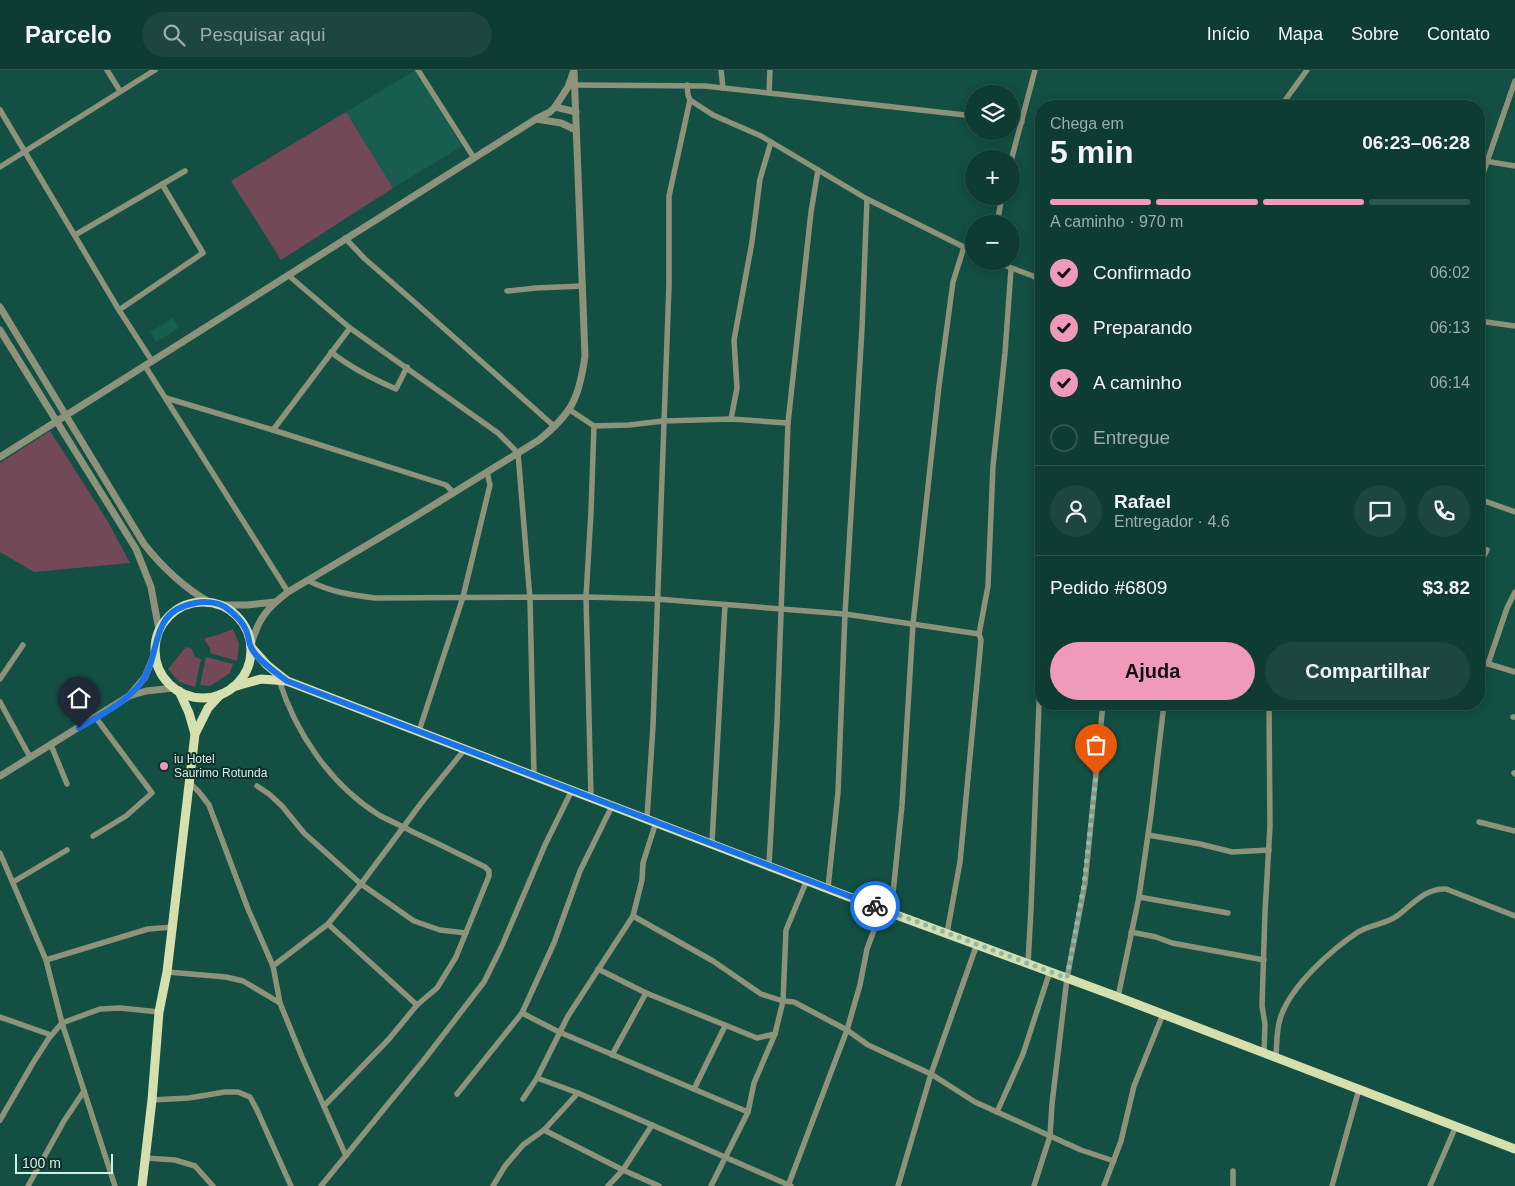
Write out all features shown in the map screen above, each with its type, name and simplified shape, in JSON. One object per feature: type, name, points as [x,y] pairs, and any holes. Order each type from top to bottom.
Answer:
[{"type":"main road","points":[[195,734],[189,713],[177,690],[161,673],[155,653],[155,641],[159,630],[165,619],[174,611],[185,605],[197,602],[222,605],[243,624],[251,646],[283,680]]},
{"type":"main road","points":[[234,687],[247,669],[251,646]]},
{"type":"main road","points":[[177,690],[189,696],[200,698],[221,694],[234,687],[262,679],[283,680],[891,913],[1050,971],[1515,1148]]},
{"type":"main road","points":[[142,1186],[152,1100],[159,1012],[173,927],[195,734],[208,708],[221,694]]},
{"type":"street","points":[[108,70],[120,91]]},
{"type":"street","points":[[0,168],[156,70]]},
{"type":"street","points":[[418,70],[474,158]]},
{"type":"street","points":[[251,646],[261,617],[288,592],[518,453],[555,427],[570,410],[580,386],[585,356],[574,70]]},
{"type":"street","points":[[0,457],[345,238],[550,112],[568,87],[574,70]]},
{"type":"street","points":[[721,70],[723,88]]},
{"type":"street","points":[[769,93],[770,70]]},
{"type":"street","points":[[1014,150],[1034,70]]},
{"type":"street","points":[[1285,100],[1306,70]]},
{"type":"street","points":[[1485,169],[1515,82]]},
{"type":"street","points":[[575,85],[723,88],[965,115]]},
{"type":"street","points":[[646,818],[652,726],[668,285],[669,196],[690,100],[687,86]]},
{"type":"street","points":[[690,100],[712,115],[772,142],[867,199],[964,247],[953,282],[913,624],[902,805],[891,913]]},
{"type":"street","points":[[555,107],[576,112]]},
{"type":"street","points":[[0,110],[119,310],[152,361]]},
{"type":"street","points":[[536,119],[561,123],[576,130]]},
{"type":"street","points":[[731,419],[737,388],[734,340],[752,242],[760,179],[772,142]]},
{"type":"street","points":[[1485,161],[1515,166]]},
{"type":"street","points":[[75,235],[185,170]]},
{"type":"street","points":[[769,865],[778,722],[788,424],[811,212],[818,170]]},
{"type":"street","points":[[119,310],[203,253],[162,184]]},
{"type":"street","points":[[828,888],[838,792],[845,614],[862,338],[867,199]]},
{"type":"street","points":[[345,238],[365,259],[555,427]]},
{"type":"street","points":[[947,933],[960,862],[981,640],[979,634],[988,586],[993,466],[1005,353],[1011,270]]},
{"type":"street","points":[[1014,270],[1035,277]]},
{"type":"street","points":[[288,275],[350,328],[498,433],[518,453],[530,599],[534,775]]},
{"type":"street","points":[[507,291],[583,286]]},
{"type":"street","points":[[0,307],[144,544],[161,566],[178,581],[209,602]]},
{"type":"street","points":[[1485,322],[1515,326]]},
{"type":"street","points":[[273,430],[350,328]]},
{"type":"street","points":[[1,335],[136,549],[151,588],[159,630]]},
{"type":"street","points":[[331,352],[365,375],[396,389],[407,367]]},
{"type":"street","points":[[145,366],[288,592]]},
{"type":"street","points":[[166,398],[446,484],[454,493]]},
{"type":"street","points":[[570,410],[594,426],[629,425],[662,421],[731,419],[788,424]]},
{"type":"street","points":[[591,797],[586,597],[594,426]]},
{"type":"street","points":[[420,731],[463,598],[490,485],[488,472]]},
{"type":"street","points":[[1485,502],[1515,512]]},
{"type":"street","points":[[136,549],[144,544]]},
{"type":"street","points":[[1485,554],[1487,550]]},
{"type":"street","points":[[309,581],[325,589],[375,598],[530,599],[586,597],[656,599],[725,606],[781,608],[845,614],[979,634]]},
{"type":"street","points":[[1488,664],[1507,608],[1515,592]]},
{"type":"street","points":[[222,605],[275,602]]},
{"type":"street","points":[[712,843],[725,606]]},
{"type":"street","points":[[0,679],[23,645]]},
{"type":"street","points":[[0,775],[96,718],[129,696],[145,677],[155,653]]},
{"type":"street","points":[[1485,663],[1515,672]]},
{"type":"street","points":[[283,680],[287,703],[303,734],[326,768],[352,794],[372,809],[404,827],[485,867],[489,871],[489,876],[456,957],[437,988],[417,1005],[389,1039],[324,1106]]},
{"type":"street","points":[[129,696],[146,692],[177,690]]},
{"type":"street","points":[[0,702],[30,757]]},
{"type":"street","points":[[1028,963],[1039,710]]},
{"type":"street","points":[[1034,1186],[1050,1136],[1067,978],[1084,884],[1102,710]]},
{"type":"street","points":[[1118,997],[1139,898],[1163,710]]},
{"type":"street","points":[[1264,1053],[1265,1024],[1262,1006],[1270,826],[1269,710]]},
{"type":"street","points":[[93,836],[126,816],[152,793],[96,718]]},
{"type":"street","points":[[51,745],[67,784]]},
{"type":"street","points":[[273,966],[328,924],[465,749]]},
{"type":"street","points":[[190,783],[209,805],[248,909],[273,966],[280,1003],[346,1156]]},
{"type":"street","points":[[257,786],[276,800],[304,833],[361,884],[414,921],[440,930],[466,933]]},
{"type":"street","points":[[321,1186],[424,1060],[484,982],[501,948],[541,853],[572,790]]},
{"type":"street","points":[[457,1094],[522,1013],[554,943],[580,871],[612,806]]},
{"type":"street","points":[[523,1099],[537,1078],[559,1032],[633,916],[642,880],[643,863],[656,822]]},
{"type":"street","points":[[1479,822],[1515,831]]},
{"type":"street","points":[[1148,835],[1232,852],[1269,850]]},
{"type":"street","points":[[13,882],[67,850]]},
{"type":"street","points":[[0,853],[46,960],[62,1023],[115,1186]]},
{"type":"street","points":[[711,1186],[748,1112],[754,1083],[775,1034],[783,1001],[786,930],[807,880]]},
{"type":"street","points":[[1276,1057],[1277,1032],[1281,1015],[1293,994],[1314,968],[1359,932],[1375,924],[1389,921],[1428,893],[1439,888],[1515,916]]},
{"type":"street","points":[[1139,898],[1228,913]]},
{"type":"street","points":[[537,1078],[578,1093],[790,1185],[847,1030],[860,985],[866,949],[882,909]]},
{"type":"street","points":[[633,916],[713,961],[761,994],[783,1001],[794,1002],[847,1030],[868,1044],[931,1074],[975,1102],[1081,1150],[1114,1161]]},
{"type":"street","points":[[328,924],[417,1005]]},
{"type":"street","points":[[46,960],[148,929],[173,927]]},
{"type":"street","points":[[1132,932],[1172,943],[1264,960]]},
{"type":"street","points":[[898,1186],[931,1074],[977,944]]},
{"type":"street","points":[[598,969],[646,993],[757,1038],[775,1034]]},
{"type":"street","points":[[997,1112],[1023,1054],[1050,971]]},
{"type":"street","points":[[167,972],[226,977],[242,982],[280,1003]]},
{"type":"street","points":[[612,1055],[646,993]]},
{"type":"street","points":[[0,1120],[51,1035],[62,1023],[100,1009],[120,1008],[159,1012]]},
{"type":"street","points":[[522,1013],[559,1032],[748,1112]]},
{"type":"street","points":[[1104,1186],[1121,1141],[1134,1086],[1163,1014]]},
{"type":"street","points":[[0,1017],[51,1035]]},
{"type":"street","points":[[694,1089],[725,1026]]},
{"type":"street","points":[[1332,1186],[1358,1089]]},
{"type":"street","points":[[28,1186],[64,1121],[84,1091]]},
{"type":"street","points":[[152,1100],[189,1098],[225,1092],[238,1092],[250,1097],[258,1110],[291,1186]]},
{"type":"street","points":[[493,1186],[505,1166],[523,1145],[544,1130],[578,1093]]},
{"type":"street","points":[[608,1186],[623,1170],[652,1125]]},
{"type":"street","points":[[1430,1186],[1456,1126]]},
{"type":"street","points":[[544,1130],[659,1186]]},
{"type":"street","points":[[145,1158],[175,1160],[195,1166],[213,1186]]},
{"type":"street","points":[[1233,1171],[1233,1186]]},
{"type":"shaded area","points":[[415,70],[462,146],[393,188],[346,112]]},
{"type":"shaded area","points":[[346,112],[393,188],[281,260],[231,181]]},
{"type":"shaded area","points":[[173,318],[179,328],[156,342],[150,332]]},
{"type":"shaded area","points":[[50,431],[107,520],[130,563],[34,572],[0,552],[0,463]]},
{"type":"shaded area","points":[[233,629],[239,644],[237,661],[210,653],[210,648],[205,638]]},
{"type":"shaded area","points":[[186,647],[192,649],[195,657],[201,659],[195,687],[179,682],[168,669]]},
{"type":"shaded area","points":[[206,657],[233,664],[230,673],[210,686],[200,685]]},
{"type":"way so far","points":[[875,906],[1067,978],[1084,884],[1096,775]]},
{"type":"place","name":"iu Hotel Saurimo Rotunda","points":[[164,766]]},
{"type":"route","points":[[79,728],[129,696],[140,684],[149,669],[155,653],[155,641],[165,619],[185,605],[209,602],[222,605],[235,615],[243,624],[251,647],[256,654],[272,670],[287,681],[875,906]]}]
